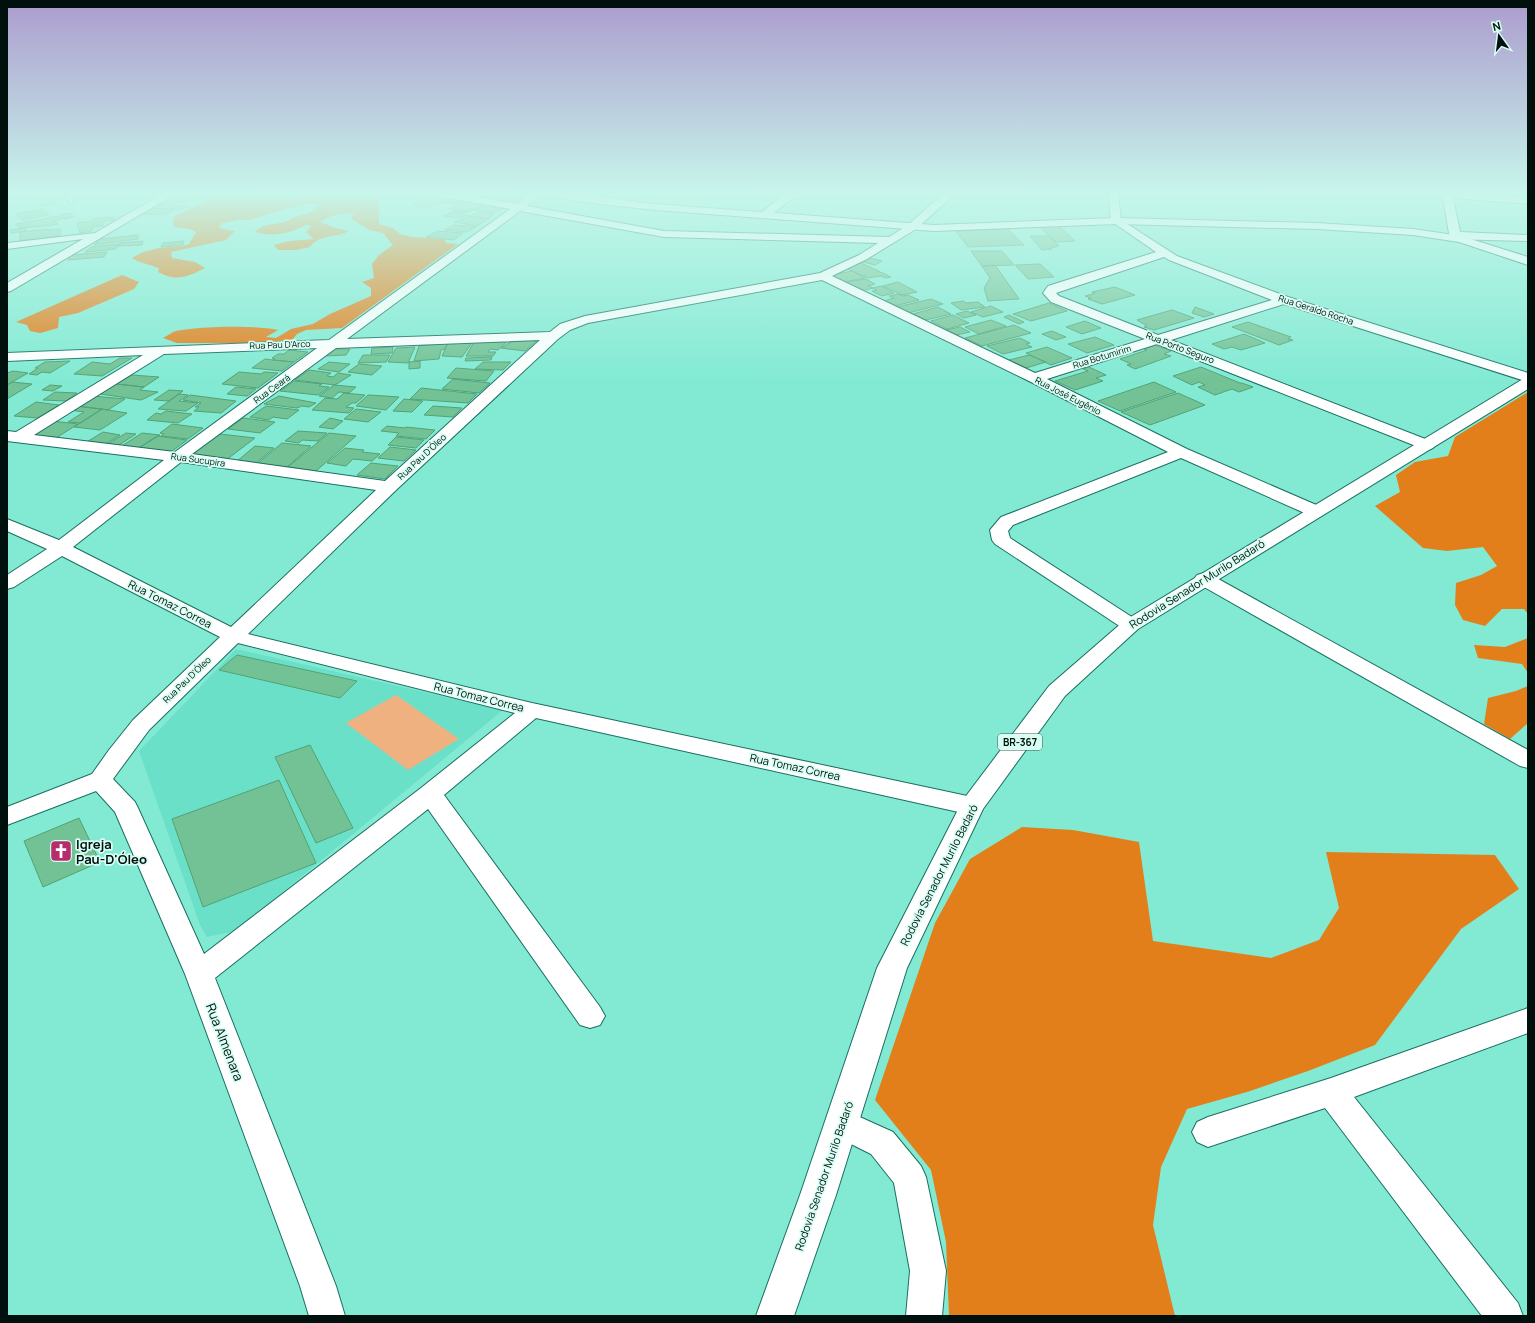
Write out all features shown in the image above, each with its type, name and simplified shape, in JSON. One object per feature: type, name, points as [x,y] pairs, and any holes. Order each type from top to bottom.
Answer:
[{"type":"street","points":[[7,288],[63,256]]},
{"type":"street","name":"Rua Ceará","points":[[7,583],[61,548],[178,457],[453,256]]},
{"type":"street","name":"Rua Pau D'Óleo","points":[[100,780],[117,755],[141,725],[389,487],[553,336],[565,327],[585,320],[823,276],[864,256]]},
{"type":"street","name":"Rua Porto Seguro","points":[[1155,256],[1052,289],[1049,293],[1055,299],[1427,445]]},
{"type":"street","name":"Rua Geraldo Rocha","points":[[1169,256],[1284,300],[1528,378]]},
{"type":"street","points":[[1512,256],[1528,261]]},
{"type":"street","name":"Rua José Eugênio","points":[[823,276],[1034,378],[1181,452],[1315,510]]},
{"type":"street","name":"Rua Botumirim","points":[[1034,378],[1284,300]]},
{"type":"street","name":"Rua Pau D'Arco","points":[[7,358],[161,350],[553,336]]},
{"type":"street","points":[[13,437],[161,350]]},
{"type":"street","name":"Rodovia Senador Murilo Badaró","points":[[775,1316],[842,1124],[892,968],[972,806],[1057,691],[1131,625],[1315,510],[1427,445],[1528,382]]},
{"type":"street","name":"Rua Sucupira","points":[[13,437],[178,457],[389,487]]},
{"type":"street","points":[[1131,625],[1001,540],[999,530],[1007,521],[1181,452]]},
{"type":"street","name":"Rua Tomaz Correa","points":[[7,524],[61,548],[233,636],[532,710],[972,806]]},
{"type":"street","points":[[1204,579],[1528,760]]},
{"type":"street","points":[[199,974],[430,794],[532,710]]},
{"type":"street","points":[[7,816],[100,780]]},
{"type":"street","name":"Rua Almenara","points":[[100,780],[126,808],[199,974],[318,1286],[327,1316]]},
{"type":"street","points":[[430,794],[590,1016]]},
{"type":"street","points":[[1208,1132],[1331,1092],[1528,1020]]},
{"type":"street","points":[[1331,1092],[1505,1316]]},
{"type":"street","points":[[842,1124],[882,1143],[909,1177],[928,1271],[924,1316]]},
{"type":"shaded area","points":[[136,256],[172,256],[172,258],[195,262],[205,268],[193,274],[176,278],[158,272],[159,268],[132,258]]},
{"type":"shaded area","points":[[378,256],[442,256],[342,328],[306,330],[297,334],[292,340],[245,343],[177,343],[163,338],[176,331],[187,329],[255,327],[278,330],[266,337],[276,338],[291,329],[313,324],[330,314],[371,296],[371,288],[362,282],[374,278],[372,264]]},
{"type":"shaded area","points":[[122,275],[139,282],[134,289],[78,313],[59,317],[58,328],[40,333],[30,331],[27,325],[16,322]]},
{"type":"shaded area","points":[[1528,392],[1528,614],[1524,609],[1502,609],[1485,626],[1463,620],[1455,605],[1456,583],[1481,575],[1497,566],[1483,547],[1447,551],[1423,548],[1375,506],[1400,492],[1396,475],[1415,462],[1448,456],[1455,437]]},
{"type":"shaded area","points":[[1528,638],[1528,673],[1522,664],[1478,658],[1474,645],[1505,647]]},
{"type":"shaded area","points":[[236,649],[503,710],[236,931],[207,937],[200,925],[139,751]]},
{"type":"shaded area","points":[[1528,686],[1528,723],[1510,739],[1484,724],[1488,698],[1516,691]]},
{"type":"shaded area","points":[[396,695],[459,739],[408,770],[346,723]]},
{"type":"shaded area","points":[[1022,827],[1073,830],[1139,842],[1153,941],[1271,958],[1319,940],[1339,908],[1326,852],[1495,855],[1519,889],[1461,929],[1375,1045],[1308,1071],[1247,1092],[1187,1109],[1161,1167],[1153,1225],[1175,1316],[949,1316],[946,1242],[931,1170],[875,1100],[935,923],[970,859]]},
{"type":"building","points":[[71,256],[105,256],[104,257],[68,260]]},
{"type":"building","points":[[974,256],[1006,256],[1014,265],[982,266]]},
{"type":"building","points":[[866,257],[882,261],[875,265],[859,261]]},
{"type":"building","points":[[859,262],[891,277],[885,278],[881,276],[868,278],[845,268]]},
{"type":"building","points":[[1040,264],[1054,277],[1028,279],[1015,265]]},
{"type":"building","points":[[995,265],[1019,299],[988,301],[984,288],[990,278],[982,266]]},
{"type":"building","points":[[852,271],[865,278],[844,282],[831,275]]},
{"type":"building","points":[[866,279],[875,284],[868,286],[873,288],[861,291],[847,282]]},
{"type":"building","points":[[898,282],[917,292],[902,295],[883,286]]},
{"type":"building","points":[[881,286],[894,293],[882,296],[872,291],[877,290],[873,288]]},
{"type":"building","points":[[1115,287],[1135,295],[1102,304],[1088,299],[1091,298],[1085,296],[1095,293],[1092,292]]},
{"type":"building","points":[[898,294],[903,296],[908,295],[919,300],[894,306],[884,301],[894,298],[889,296]]},
{"type":"building","points":[[931,299],[943,304],[908,313],[897,307]]},
{"type":"building","points":[[963,301],[966,303],[978,302],[985,307],[961,310],[951,303]]},
{"type":"building","points":[[1049,303],[1067,311],[1031,321],[1013,314]]},
{"type":"building","points":[[991,306],[1003,312],[983,317],[971,312]]},
{"type":"building","points":[[938,307],[951,314],[926,320],[913,314]]},
{"type":"building","points":[[1195,307],[1214,314],[1204,317],[1192,313]]},
{"type":"building","points":[[1172,310],[1194,318],[1154,330],[1144,327],[1147,326],[1137,320]]},
{"type":"building","points":[[967,311],[976,315],[964,318],[956,314]]},
{"type":"building","points":[[953,315],[969,323],[947,329],[931,321]]},
{"type":"building","points":[[1009,315],[1024,322],[1019,324],[1004,317]]},
{"type":"building","points":[[991,320],[1006,326],[979,334],[965,327]]},
{"type":"building","points":[[1085,321],[1101,328],[1082,334],[1066,327]]},
{"type":"building","points":[[1248,322],[1291,337],[1288,339],[1293,340],[1279,345],[1232,327]]},
{"type":"building","points":[[1014,325],[1031,333],[982,346],[965,338]]},
{"type":"building","points":[[960,327],[970,332],[956,335],[946,330]]},
{"type":"building","points":[[1052,331],[1066,337],[1056,340],[1042,334]]},
{"type":"building","points":[[1244,334],[1265,343],[1241,350],[1232,347],[1224,349],[1212,344]]},
{"type":"building","points":[[1095,337],[1114,345],[1087,353],[1068,344]]},
{"type":"building","points":[[1020,338],[1030,343],[1026,344],[1032,347],[1003,354],[987,346]]},
{"type":"building","points":[[516,339],[536,341],[525,351],[501,348]]},
{"type":"building","points":[[494,340],[509,340],[498,350],[490,349],[488,352],[496,352],[493,356],[466,356],[474,342],[491,342]]},
{"type":"building","points":[[448,343],[445,349],[441,350],[439,359],[414,361],[419,346]]},
{"type":"building","points":[[448,343],[472,343],[462,357],[442,356]]},
{"type":"building","points":[[1155,345],[1171,351],[1164,354],[1171,356],[1135,369],[1127,365],[1131,364],[1120,359],[1147,350],[1144,349]]},
{"type":"building","points":[[393,347],[392,353],[371,354],[372,348]]},
{"type":"building","points":[[415,347],[408,363],[388,362],[396,348]]},
{"type":"building","points":[[1047,347],[1072,358],[1051,365],[1026,353]]},
{"type":"building","points":[[332,349],[350,349],[346,355],[325,356]]},
{"type":"building","points":[[289,350],[308,352],[294,362],[273,360],[275,359],[272,358],[278,354],[284,354]]},
{"type":"building","points":[[363,355],[390,355],[386,362],[358,363]]},
{"type":"building","points":[[1029,355],[1046,362],[1026,368],[1009,360]]},
{"type":"building","points":[[492,357],[491,360],[465,361],[466,358]]},
{"type":"building","points":[[120,358],[132,358],[102,376],[74,374],[92,362],[110,364]]},
{"type":"building","points":[[265,359],[294,362],[282,371],[252,368]]},
{"type":"building","points":[[70,361],[50,373],[42,372],[37,375],[29,374],[45,362]]},
{"type":"building","points":[[420,361],[420,368],[409,369],[409,362]]},
{"type":"building","points":[[329,362],[350,364],[339,372],[318,369]]},
{"type":"building","points":[[483,362],[511,362],[503,370],[475,369]]},
{"type":"building","points":[[359,364],[382,366],[372,375],[348,372]]},
{"type":"building","points":[[1089,367],[1106,375],[1096,378],[1103,381],[1075,390],[1055,381],[1088,371],[1083,369]]},
{"type":"building","points":[[1201,367],[1253,387],[1239,392],[1232,389],[1215,395],[1198,387],[1205,385],[1199,382],[1192,385],[1173,376]]},
{"type":"building","points":[[456,368],[494,371],[486,381],[447,378]]},
{"type":"building","points":[[309,370],[331,373],[327,376],[333,377],[338,373],[351,375],[335,385],[295,380]]},
{"type":"building","points":[[13,371],[28,373],[7,385],[7,373]]},
{"type":"building","points":[[239,372],[261,374],[264,372],[278,373],[258,388],[222,384]]},
{"type":"building","points":[[132,375],[159,377],[144,387],[116,384]]},
{"type":"building","points":[[453,379],[490,383],[479,393],[442,389]]},
{"type":"building","points":[[294,381],[322,384],[319,386],[329,387],[318,395],[280,391]]},
{"type":"building","points":[[12,382],[32,384],[7,399],[7,385]]},
{"type":"building","points":[[1154,382],[1176,392],[1120,411],[1098,401]]},
{"type":"building","points":[[116,384],[144,387],[140,390],[158,392],[141,400],[100,394]]},
{"type":"building","points":[[50,385],[62,386],[53,391],[42,390]]},
{"type":"building","points":[[334,385],[356,387],[349,393],[339,392],[332,398],[319,396]]},
{"type":"building","points":[[236,387],[256,389],[247,396],[227,394]]},
{"type":"building","points":[[421,388],[477,394],[468,403],[410,399]]},
{"type":"building","points":[[169,390],[183,391],[169,401],[154,400]]},
{"type":"building","points":[[55,392],[77,393],[66,401],[43,400]]},
{"type":"building","points":[[344,393],[365,395],[356,403],[352,403],[346,407],[354,408],[349,413],[312,410],[325,398],[337,399]]},
{"type":"building","points":[[1178,393],[1205,405],[1150,425],[1121,412]]},
{"type":"building","points":[[179,394],[188,395],[179,401],[198,403],[186,411],[158,409]]},
{"type":"building","points":[[190,395],[236,401],[221,413],[194,411],[199,407],[195,407],[201,403],[183,400]]},
{"type":"building","points":[[368,395],[399,397],[386,410],[356,406]]},
{"type":"building","points":[[93,396],[125,399],[108,410],[76,406]]},
{"type":"building","points":[[279,396],[316,403],[309,407],[302,406],[297,408],[264,404]]},
{"type":"building","points":[[404,399],[423,401],[412,412],[393,411]]},
{"type":"building","points":[[36,402],[59,405],[37,418],[14,416]]},
{"type":"building","points":[[76,406],[102,409],[80,423],[68,422],[84,412],[69,410]]},
{"type":"building","points":[[266,406],[299,410],[287,419],[273,417],[269,420],[250,417]]},
{"type":"building","points":[[433,406],[462,408],[453,417],[424,415]]},
{"type":"building","points":[[102,409],[127,413],[100,430],[74,427]]},
{"type":"building","points":[[356,409],[381,412],[368,422],[344,419]]},
{"type":"building","points":[[166,411],[192,414],[178,423],[147,420],[156,413],[161,414]]},
{"type":"building","points":[[243,418],[275,422],[260,433],[228,429]]},
{"type":"building","points":[[330,418],[343,421],[333,429],[319,427]]},
{"type":"building","points":[[52,421],[78,424],[53,440],[27,437]]},
{"type":"building","points":[[172,424],[203,428],[188,439],[161,436],[164,434],[160,433]]},
{"type":"building","points":[[387,426],[435,430],[426,439],[396,436],[399,433],[381,431]]},
{"type":"building","points":[[298,431],[327,433],[318,441],[302,440],[299,443],[285,441]]},
{"type":"building","points":[[103,432],[120,435],[102,446],[85,443]]},
{"type":"building","points":[[126,433],[136,434],[116,447],[106,445]]},
{"type":"building","points":[[142,433],[160,435],[137,449],[120,447]]},
{"type":"building","points":[[329,433],[356,436],[316,471],[288,467]]},
{"type":"building","points":[[220,434],[255,438],[226,460],[190,455]]},
{"type":"building","points":[[157,436],[187,440],[168,454],[137,449]]},
{"type":"building","points":[[396,437],[424,440],[416,448],[388,445]]},
{"type":"building","points":[[282,443],[311,446],[287,467],[257,464]]},
{"type":"building","points":[[255,446],[274,448],[255,464],[236,462]]},
{"type":"building","points":[[390,447],[416,450],[404,461],[378,458]]},
{"type":"building","points":[[345,448],[364,450],[362,452],[380,454],[372,461],[353,459],[346,466],[327,463]]},
{"type":"building","points":[[371,463],[398,466],[385,479],[357,475]]},
{"type":"building","points":[[237,655],[357,681],[340,698],[219,670]]},
{"type":"building","points":[[310,745],[353,828],[316,843],[275,757]]},
{"type":"building","points":[[279,780],[316,863],[203,907],[172,819]]},
{"type":"building","name":"Igreja Pau-D'Óleo","points":[[79,818],[100,862],[43,887],[24,841]]},
{"type":"place","name":"Igreja Pau-D'Óleo","points":[[61,851]]}]
